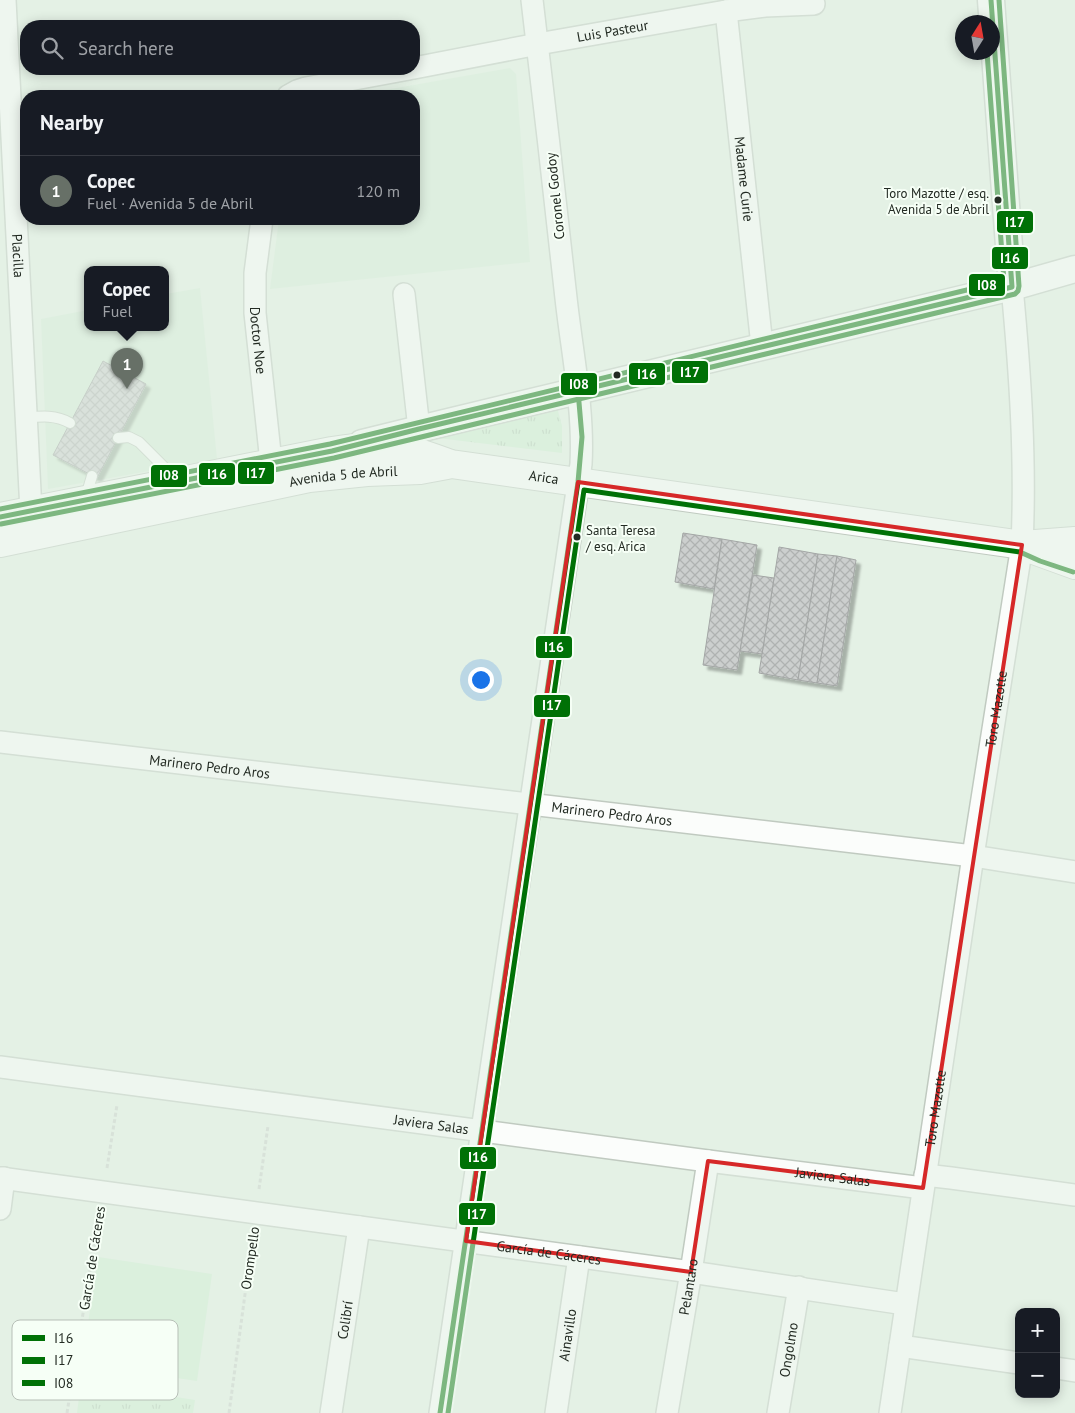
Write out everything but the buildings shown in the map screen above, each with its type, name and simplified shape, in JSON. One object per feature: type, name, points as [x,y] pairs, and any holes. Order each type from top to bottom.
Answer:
[{"type":"main road","name":"Avenida 5 de Abril","points":[[0,517],[31,511],[89,488],[178,481],[271,462],[360,447],[391,448],[418,453],[451,464]]},
{"type":"main road","name":"Avenida 5 de Abril","points":[[0,543],[309,478],[367,472],[420,470],[451,464]]},
{"type":"main road","name":"Arica","points":[[451,464],[1022,545],[1075,541]]},
{"type":"main road","name":"Arica","points":[[1022,545],[1075,565]]},
{"type":"street","name":"Placilla","points":[[5,0],[31,511]]},
{"type":"street","name":"Coronel Godoy","points":[[440,1413],[578,482],[582,437],[532,0]]},
{"type":"street","name":"Toro Mazotte","points":[[890,1413],[973,856],[1022,545],[1024,472],[1016,333],[991,0]]},
{"type":"street","name":"Luis Pasteur","points":[[420,67],[726,11],[765,6],[814,4]]},
{"type":"street","name":"Madame Curie","points":[[726,11],[762,346]]},
{"type":"street","points":[[300,90],[376,75]]},
{"type":"street","name":"Doctor Noe","points":[[261,225],[255,273],[255,313],[271,462]]},
{"type":"street","name":"Avenida 5 de Abril","points":[[332,451],[1012,287],[1075,268]]},
{"type":"street","points":[[404,294],[419,429]]},
{"type":"street","name":"Marinero Pedro Aros","points":[[0,742],[973,856],[1075,872]]},
{"type":"street","name":"Javiera Salas","points":[[0,1067],[708,1161],[924,1182],[951,1178],[1075,1195]]},
{"type":"street","name":"Pelantaro","points":[[667,1413],[708,1161]]},
{"type":"street","points":[[0,1209],[2,1178]]},
{"type":"street","name":"García de Cáceres","points":[[2,1178],[691,1272],[906,1304]]},
{"type":"street","name":"Colibrí","points":[[331,1413],[359,1227]]},
{"type":"street","name":"Ainavillo","points":[[556,1413],[579,1257]]},
{"type":"street","name":"Ongolmo","points":[[778,1413],[799,1288]]},
{"type":"street","points":[[900,1346],[1015,1362]]},
{"type":"street","points":[[1060,1369],[1075,1371]]},
{"type":"lane","points":[[26,418],[54,417],[70,423]]},
{"type":"lane","points":[[118,438],[129,437],[139,442],[178,481]]},
{"type":"path","name":"García de Cáceres","points":[[82,1320],[120,1083]]},
{"type":"path","name":"Orompello","points":[[229,1413],[271,1103]]},
{"type":"path","name":"García de Cáceres","points":[[67,1413],[69,1400]]},
{"type":"highlighted area","points":[[578,482],[1022,545],[923,1188],[708,1161],[691,1272],[466,1241]]},
{"type":"shaded area","points":[[510,68],[516,74],[530,262],[270,289],[278,225],[420,225],[420,90],[385,90]]},
{"type":"shaded area","points":[[200,288],[217,459],[48,489],[41,319],[84,311],[84,331],[169,331],[169,293]]},
{"type":"green space","points":[[557,407],[562,426],[562,453],[429,437]]},
{"type":"green space","points":[[98,1257],[212,1274],[197,1381],[178,1378],[178,1320],[89,1320]]},
{"type":"green space","points":[[178,1397],[195,1400],[193,1413],[77,1413],[79,1400],[178,1400]]},
{"type":"transit line","name":"I16","points":[[0,517],[332,451],[1012,287],[991,0]]},
{"type":"transit line","name":"I17","points":[[1,524],[334,458],[1015,294],[1019,286],[999,0]]},
{"type":"transit line","name":"I08","points":[[0,509],[330,444],[1004,281],[988,60]]},
{"type":"transit line","name":"I16","points":[[440,1413],[578,482],[582,437],[578,391]]},
{"type":"transit line","name":"I17","points":[[448,1413],[584,490],[1020,552],[1073,572]]},
{"type":"place","name":"Toro Mazotte / esq. Avenida 5 de Abril","points":[[998,200]]},
{"type":"place","name":"Copec","points":[[127,389]]},
{"type":"place","name":"Santa Teresa / esq. Arica","points":[[577,537]]}]
